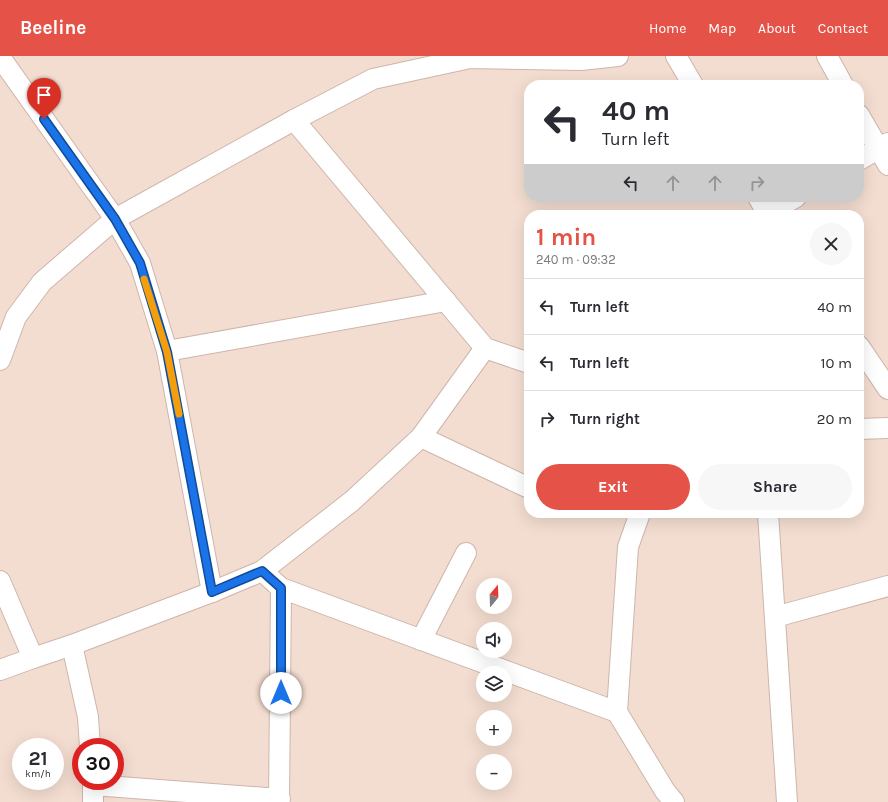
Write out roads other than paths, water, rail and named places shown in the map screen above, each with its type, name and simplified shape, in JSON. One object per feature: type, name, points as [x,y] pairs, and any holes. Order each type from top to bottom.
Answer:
[{"type":"street","points":[[0,360],[16,317],[42,282],[115,219],[294,120],[373,79],[470,58],[581,60],[618,56]]},
{"type":"street","points":[[676,56],[690,80]]},
{"type":"street","points":[[826,56],[839,80]]},
{"type":"street","points":[[0,57],[115,219],[140,263],[167,352],[212,592]]},
{"type":"street","points":[[294,120],[484,348],[524,361]]},
{"type":"street","points":[[864,122],[885,153],[864,159]]},
{"type":"street","points":[[765,210],[784,202]]},
{"type":"street","points":[[167,352],[446,301]]},
{"type":"street","points":[[0,670],[72,646],[262,571],[352,501],[421,437],[484,348]]},
{"type":"street","points":[[864,353],[888,389]]},
{"type":"street","points":[[864,429],[888,428]]},
{"type":"street","points":[[421,437],[524,486]]},
{"type":"street","points":[[638,518],[628,547],[617,712],[665,791],[674,802]]},
{"type":"street","points":[[768,518],[787,802]]},
{"type":"street","points":[[421,640],[466,553]]},
{"type":"street","points":[[262,571],[281,588],[617,712]]},
{"type":"street","points":[[0,581],[33,658]]},
{"type":"street","points":[[775,617],[888,586]]},
{"type":"street","points":[[110,790],[280,800],[281,588]]},
{"type":"street","points":[[72,646],[88,716],[89,738]]}]
